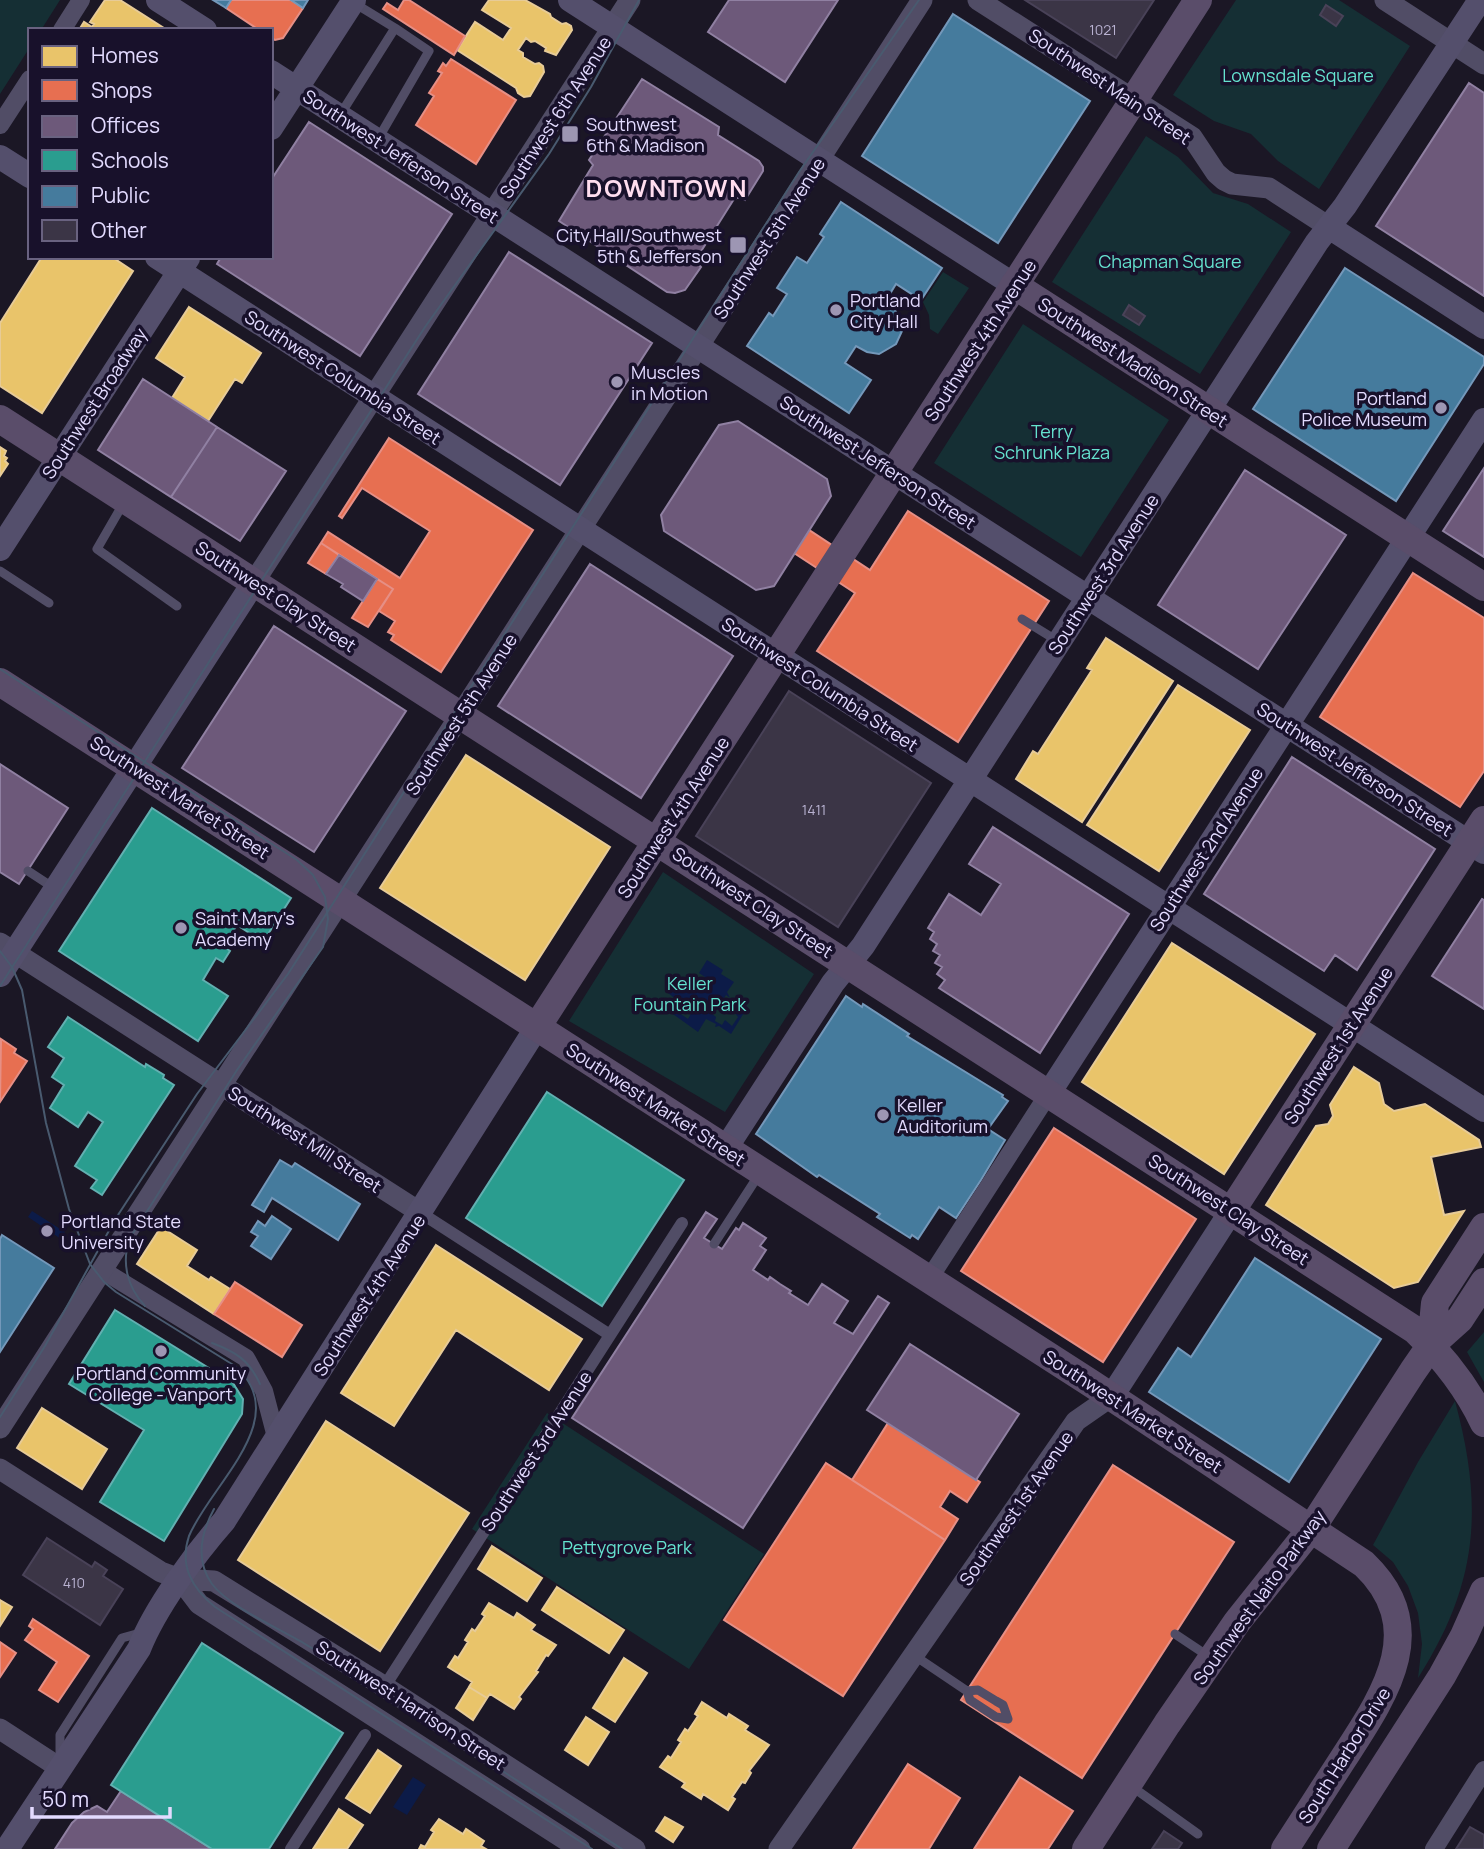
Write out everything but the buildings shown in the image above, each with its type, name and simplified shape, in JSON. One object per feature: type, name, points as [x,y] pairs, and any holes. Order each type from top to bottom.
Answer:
[{"type":"main road","points":[[158,0],[202,28]]},
{"type":"main road","name":"Southwest Madison Street","points":[[570,0],[1484,587]]},
{"type":"main road","name":"Southwest 4th Avenue","points":[[8,1849],[139,1649],[146,1631],[180,1579],[224,1521],[537,1027],[1198,0]]},
{"type":"main road","name":"Southwest 3rd Avenue","points":[[726,1149],[832,982],[863,946],[1208,410],[1480,0]]},
{"type":"main road","points":[[273,125],[354,1]]},
{"type":"main road","name":"Southwest Jefferson Street","points":[[273,73],[1287,725],[1479,838]]},
{"type":"main road","points":[[0,157],[28,175]]},
{"type":"main road","name":"Southwest Main Street","points":[[1329,227],[1484,327]]},
{"type":"main road","name":"Southwest Columbia Street","points":[[164,259],[183,264],[373,396],[1484,1110]]},
{"type":"main road","name":"Southwest Broadway","points":[[0,548],[183,264]]},
{"type":"main road","name":"Southwest Clay Street","points":[[0,419],[1232,1210],[1415,1330],[1431,1345]]},
{"type":"main road","name":"Southwest 2nd Avenue","points":[[1049,1093],[1484,419]]},
{"type":"main road","name":"Southwest 6th Avenue","points":[[0,975],[7,948],[55,888],[254,582]]},
{"type":"main road","name":"Southwest Market Street","points":[[0,682],[1112,1396],[1311,1530]]},
{"type":"main road","name":"Southwest 1st Avenue","points":[[1112,1396],[1352,1025],[1479,838]]},
{"type":"main road","name":"Southwest Naito Parkway","points":[[1431,1345],[1435,1303],[1484,1227]]},
{"type":"main road","name":"Southwest Naito Parkway","points":[[1086,1849],[1237,1622],[1311,1530],[1431,1345],[1460,1319],[1484,1282]]},
{"type":"main road","points":[[1431,1345],[1476,1405],[1484,1423]]},
{"type":"main road","name":"South Harbor Drive","points":[[1285,1849],[1375,1709],[1391,1677],[1398,1645],[1390,1597],[1378,1577],[1364,1564],[1311,1530]]},
{"type":"main road","points":[[1331,1849],[1442,1676],[1484,1591]]},
{"type":"street","points":[[63,28],[81,0]]},
{"type":"street","name":"Southwest 6th Avenue","points":[[254,582],[630,0]]},
{"type":"street","name":"Southwest 5th Avenue","points":[[0,1428],[922,0]]},
{"type":"street","name":"Southwest Main Street","points":[[978,0],[1192,137],[1216,173],[1224,180],[1232,184],[1269,188],[1329,227]]},
{"type":"street","points":[[1385,0],[1484,64]]},
{"type":"street","points":[[0,125],[28,82]]},
{"type":"street","name":"Southwest Mill Street","points":[[7,948],[611,1335]]},
{"type":"street","name":"Southwest 2nd Avenue","points":[[929,1279],[1049,1093]]},
{"type":"street","name":"Southwest 3rd Avenue","points":[[390,1678],[682,1223]]},
{"type":"street","points":[[102,1270],[246,1358],[264,1391],[276,1437]]},
{"type":"street","name":"Southwest 1st Avenue","points":[[779,1849],[1076,1421],[1112,1396]]},
{"type":"street","name":"Southwest Harrison Street","points":[[0,1469],[151,1566],[180,1579],[214,1581],[383,1685],[635,1849]]},
{"type":"street","name":"Southwest Harrison Street","points":[[180,1579],[199,1604],[580,1849]]},
{"type":"street","points":[[0,1730],[60,1768]]},
{"type":"street","points":[[291,1849],[365,1735]]},
{"type":"street","points":[[1434,1849],[1484,1770]]},
{"type":"lane","points":[[354,1],[429,51],[377,140]]},
{"type":"lane","points":[[339,116],[395,28]]},
{"type":"lane","points":[[125,499],[97,549],[177,607]]},
{"type":"lane","points":[[0,571],[49,603]]},
{"type":"lane","points":[[1022,619],[1059,642]]},
{"type":"lane","points":[[28,871],[55,888]]},
{"type":"lane","points":[[714,1244],[761,1171]]},
{"type":"lane","points":[[1175,1634],[1212,1659]]},
{"type":"lane","points":[[914,1655],[967,1690]]},
{"type":"lane","points":[[1128,1784],[1198,1834]]},
{"type":"green space","points":[[0,0],[60,0],[42,28],[28,28],[28,50],[0,94]]},
{"type":"green space","name":"Lownsdale Square","points":[[1236,0],[1339,0],[1410,46],[1319,189],[1278,161],[1251,134],[1214,121],[1173,95]]},
{"type":"green space","name":"Chapman Square","points":[[1146,136],[1178,157],[1213,193],[1248,204],[1291,232],[1200,374],[1052,282]]},
{"type":"green space","points":[[943,272],[969,288],[938,334],[930,329],[929,315],[923,302]]},
{"type":"green space","name":"Terry Schrunk Plaza","points":[[1023,324],[1169,420],[1081,557],[934,463]]},
{"type":"green space","name":"Keller Fountain Park","points":[[663,872],[814,974],[725,1112],[569,1021]]},
{"type":"green space","points":[[1484,1332],[1484,1382],[1467,1352]]},
{"type":"green space","points":[[1455,1401],[1470,1476],[1470,1544],[1464,1577],[1453,1610],[1418,1678],[1422,1644],[1418,1613],[1408,1586],[1393,1562],[1373,1545]]},
{"type":"green space","name":"Pettygrove Park","points":[[547,1413],[764,1554],[689,1669],[472,1529]]},
{"type":"water","points":[[707,960],[723,970],[721,974],[734,982],[727,992],[730,998],[726,995],[724,998],[745,1011],[731,1034],[719,1026],[715,1027],[716,1024],[706,1019],[698,1032],[666,1009],[669,1006],[688,1019],[692,1012],[668,993],[671,987],[677,991],[686,979],[699,987],[705,977],[699,973]],"holes":[[[725,1001],[737,1009],[734,1012],[738,1017],[732,1026],[725,1020],[722,1025],[715,1021],[716,1017],[711,1013],[716,1004],[720,1007]]]},
{"type":"water","points":[[32,1211],[65,1232],[61,1239],[28,1217]]},
{"type":"water","points":[[413,1777],[426,1785],[407,1815],[393,1807]]},
{"type":"tram line","points":[[0,986],[425,327],[549,154],[591,87],[639,0]]},
{"type":"tram line","points":[[0,1417],[45,1346],[116,1218],[197,1094],[288,974],[799,172],[919,0]]},
{"type":"tram line","points":[[0,669],[297,860],[313,875],[325,897],[328,919],[323,947],[237,1070],[130,1238],[126,1256],[127,1274],[134,1291],[145,1306]]},
{"type":"tram line","points":[[0,951],[12,967],[22,990],[46,1123],[69,1209],[90,1264],[116,1292],[235,1366],[251,1386],[256,1407],[252,1429],[229,1474],[199,1516],[189,1536],[186,1547],[187,1567],[194,1584],[215,1607],[592,1849]]},
{"type":"tram line","points":[[212,1343],[241,1358],[260,1384]]},
{"type":"tram line","points":[[214,1509],[203,1537],[202,1556],[207,1575],[220,1593],[244,1610],[299,1640],[622,1849]]},
{"type":"place","name":"Southwest 6th & Madison","points":[[570,134]]},
{"type":"place","name":"City Hall/Southwest 5th & Jefferson","points":[[738,245]]},
{"type":"place","name":"Portland City Hall","points":[[836,310]]},
{"type":"place","name":"Muscles in Motion","points":[[617,382]]},
{"type":"place","name":"Portland Police Museum","points":[[1441,408]]},
{"type":"place","name":"Saint Mary's Academy","points":[[181,928]]},
{"type":"place","name":"Keller Auditorium","points":[[883,1115]]},
{"type":"place","name":"Portland State University","points":[[47,1231]]},
{"type":"place","name":"Portland Community College - Vanport","points":[[161,1351]]},
{"type":"district","name":"DOWNTOWN","points":[[667,187]]}]
